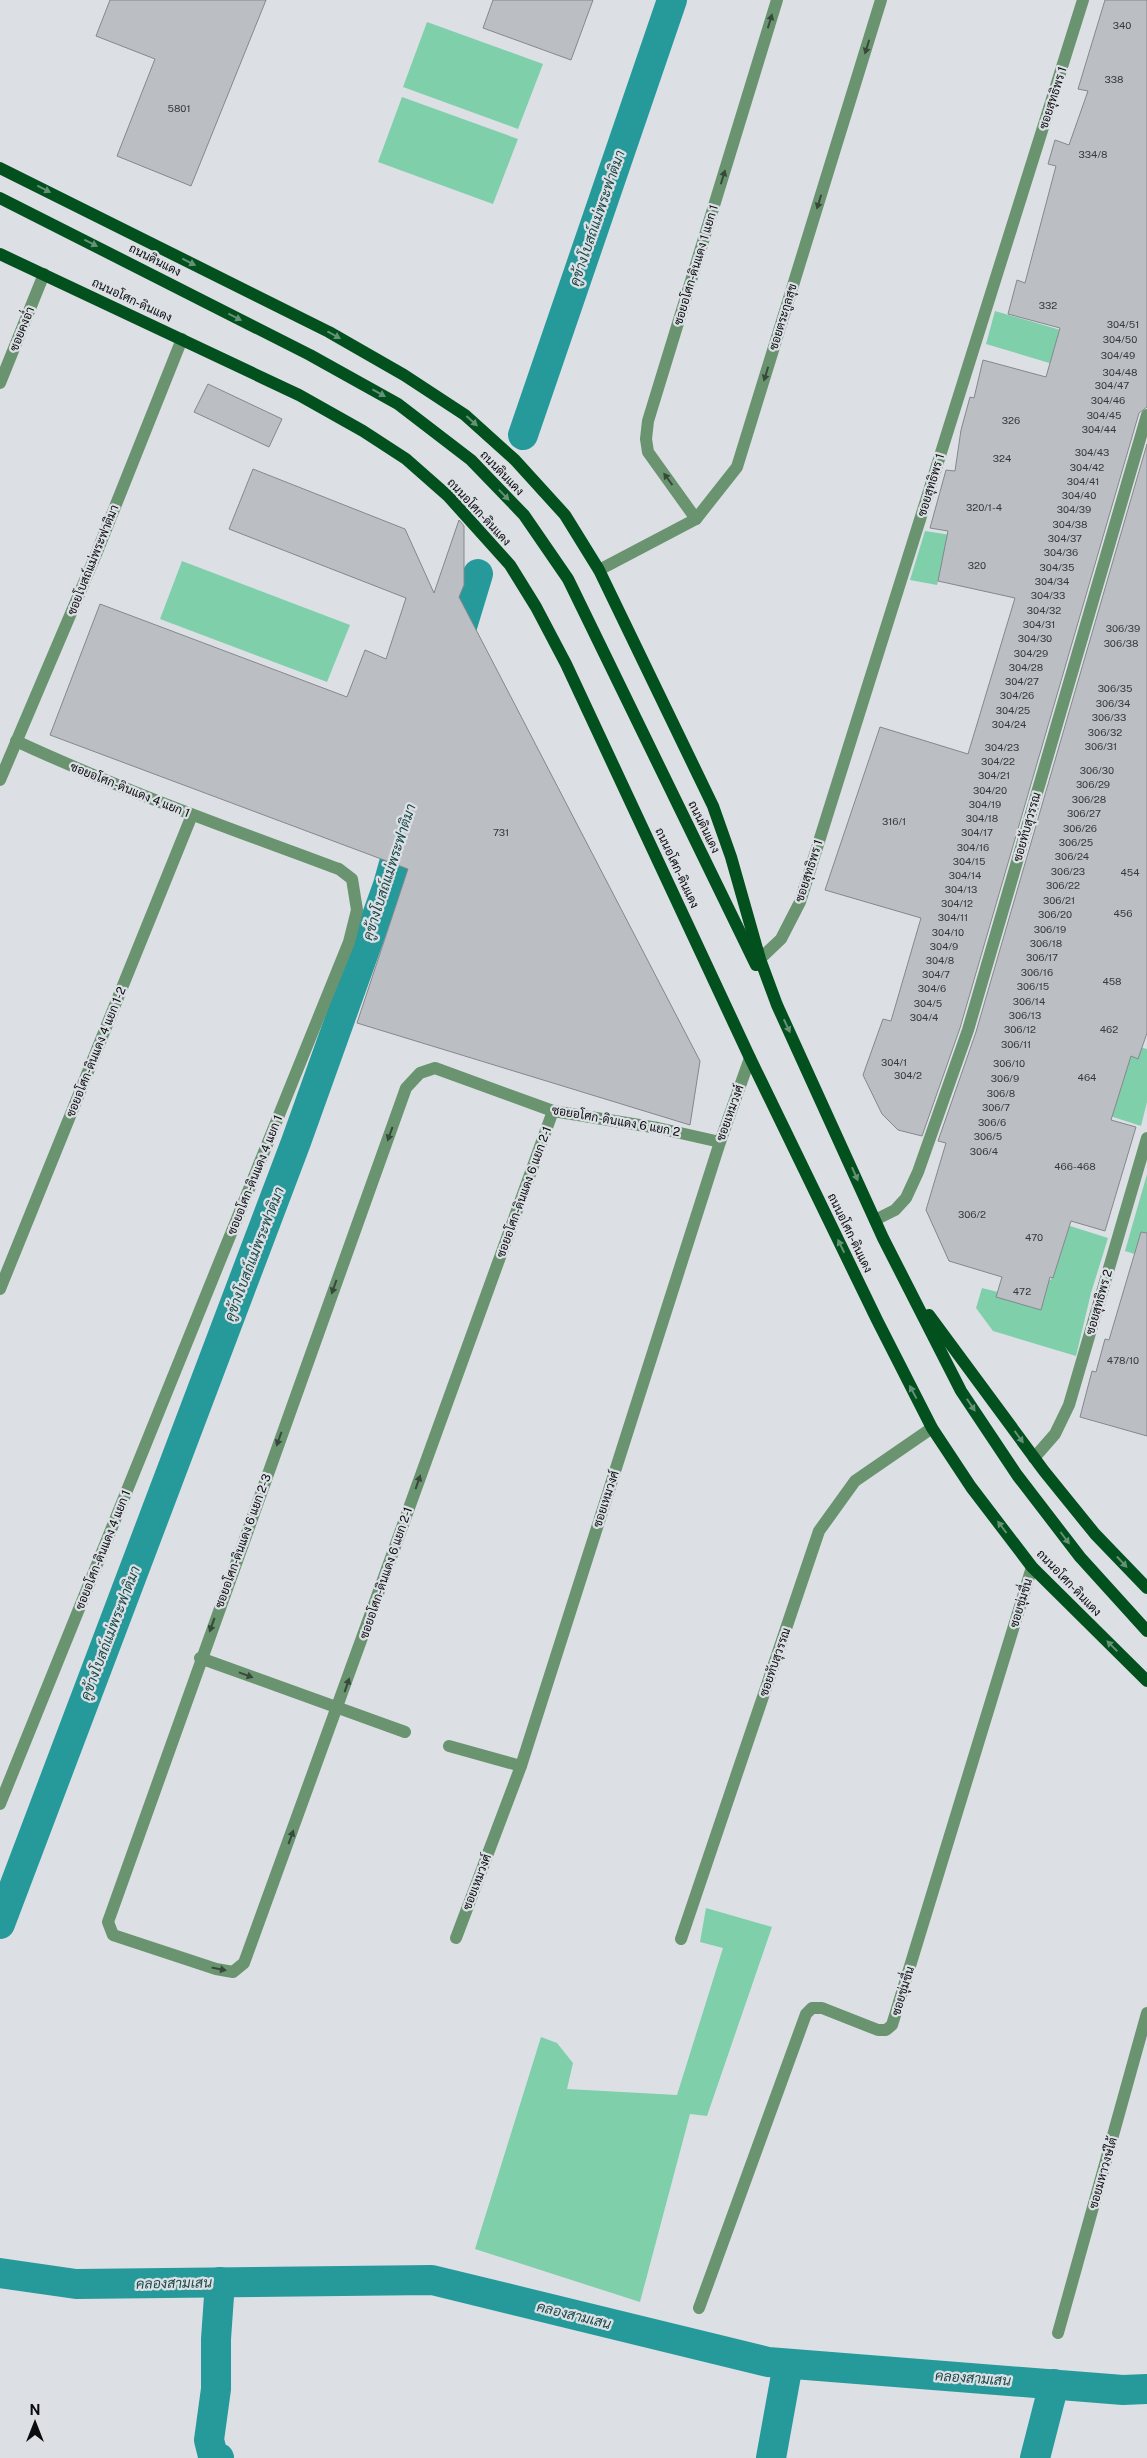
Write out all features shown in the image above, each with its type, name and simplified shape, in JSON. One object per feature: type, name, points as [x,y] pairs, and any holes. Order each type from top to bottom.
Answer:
[{"type":"main road","name":"ถนนอโศก-ดินแดง","points":[[0,168],[329,332],[404,374],[458,410],[515,460],[564,515],[599,570],[713,806],[731,857],[755,957],[875,1220],[961,1391],[1017,1475],[1080,1557],[1147,1631]]},
{"type":"main road","name":"ถนนดินแดง","points":[[0,198],[310,355],[382,395],[398,404],[471,460],[524,515],[568,579],[755,957]]},
{"type":"main road","name":"ถนนอโศก-ดินแดง","points":[[0,254],[299,395],[363,431],[406,459],[448,496],[510,565],[536,607],[566,664],[750,1058],[877,1320],[932,1428],[971,1487],[1032,1567],[1147,1681]]},
{"type":"main road","name":"ถนนอโศก-ดินแดง","points":[[907,1285],[1034,1458],[1095,1534],[1147,1588]]},
{"type":"street","name":"ซอยอโศก-ดินแดง 1 แยก 1","points":[[696,519],[648,452],[646,439],[648,421],[777,0]]},
{"type":"street","name":"ซอยตระกูลสุข","points":[[599,570],[696,519],[737,467],[881,0]]},
{"type":"street","name":"ซอยสุทธิพร 1","points":[[755,957],[781,939],[800,902],[1083,0]]},
{"type":"street","name":"ซอยคงอ่ำ","points":[[0,383],[44,274]]},
{"type":"street","name":"ซอยโบสถ์แม่พระฟาติมา","points":[[0,780],[97,552],[182,339]]},
{"type":"street","name":"ซอยทับสุวรรณ","points":[[875,1220],[895,1210],[906,1198],[918,1172],[968,1030],[1147,415]]},
{"type":"street","name":"ซอยอโศก-ดินแดง 4 แยก 1","points":[[0,1804],[349,942],[357,910],[352,879],[339,869],[192,815],[74,768],[16,741]]},
{"type":"street","name":"ซอยอโศก-ดินแดง 4 แยก 1-2","points":[[0,1289],[192,815]]},
{"type":"street","name":"ซอยเหมวงศ์","points":[[456,1938],[521,1766],[720,1142],[750,1058]]},
{"type":"street","name":"ซอยอโศก-ดินแดง 6 แยก 2","points":[[406,1088],[420,1073],[435,1068],[554,1111],[658,1128],[720,1142]]},
{"type":"street","name":"ซอยอโศก-ดินแดง 6 แยก 2-3","points":[[173,1955],[113,1934],[108,1922],[200,1658],[406,1088]]},
{"type":"street","name":"ซอยอโศก-ดินแดง 6 แยก 2-1","points":[[173,1955],[216,1969],[233,1972],[244,1963],[339,1708],[434,1437],[554,1111]]},
{"type":"street","name":"ซอยสุทธิพร 2","points":[[1034,1458],[1055,1434],[1069,1405],[1147,1138]]},
{"type":"street","name":"ซอยทับสุวรรณ","points":[[680,1939],[819,1532],[855,1481],[932,1428]]},
{"type":"street","name":"ซอยชุ่มชื่น","points":[[699,2308],[806,2014],[812,2008],[822,2008],[878,2030],[886,2030],[892,2025],[1032,1567]]},
{"type":"street","points":[[200,1658],[405,1732]]},
{"type":"street","points":[[448,1746],[521,1766]]},
{"type":"street","name":"ซอยมหาวงษ์ใต้","points":[[1058,2333],[1147,2013]]},
{"type":"green space","points":[[427,22],[543,64],[518,129],[403,87]]},
{"type":"green space","points":[[402,97],[518,139],[493,204],[378,162]]},
{"type":"green space","points":[[995,311],[1064,331],[1056,365],[986,344]]},
{"type":"green space","points":[[925,531],[951,535],[937,585],[910,580]]},
{"type":"green space","points":[[182,561],[350,625],[327,682],[160,619]]},
{"type":"green space","points":[[1130,1044],[1147,1049],[1147,1102],[1141,1126],[1107,1115]]},
{"type":"green space","points":[[1147,1174],[1147,1258],[1125,1251]]},
{"type":"green space","points":[[1067,1225],[1108,1238],[1091,1293],[1076,1356],[993,1331],[976,1308],[982,1288],[1038,1302],[1045,1279],[1051,1280]]},
{"type":"green space","points":[[706,1908],[772,1927],[707,2116],[690,2114],[640,2302],[475,2249],[541,2037],[557,2043],[573,2063],[567,2089],[677,2095],[723,1948],[700,1942]]},
{"type":"building","points":[[110,0],[266,0],[191,186],[117,156],[155,59],[96,36]]},
{"type":"building","points":[[493,0],[593,0],[571,60],[483,28]]},
{"type":"building","points":[[1105,0],[1147,0],[1147,407],[1139,413],[960,1028],[922,1136],[898,1130],[882,1114],[863,1075],[883,1019],[891,1021],[921,918],[825,890],[880,727],[968,754],[1015,598],[938,581],[948,531],[930,528],[946,470],[955,471],[961,430],[970,397],[974,398],[983,360],[1046,377],[1060,328],[1008,314],[1017,280],[1025,283],[1056,166],[1048,164],[1055,140],[1069,145],[1088,91],[1078,89]]},
{"type":"building","points":[[208,384],[282,419],[269,447],[194,412]]},
{"type":"building","points":[[1147,444],[1147,1033],[1138,1059],[1131,1056],[1111,1120],[1136,1127],[1105,1231],[1071,1221],[1053,1278],[1050,1277],[1041,1310],[996,1297],[1002,1277],[949,1261],[926,1210],[946,1143],[938,1141],[976,1032]]},
{"type":"building","points":[[253,469],[405,529],[434,593],[459,520],[464,526],[464,585],[459,597],[700,1061],[690,1125],[357,1023],[408,869],[50,735],[100,604],[347,697],[365,650],[386,659],[406,598],[229,529]]},
{"type":"building","points":[[1141,1232],[1147,1233],[1147,1436],[1080,1417],[1092,1371],[1096,1372],[1105,1339],[1109,1340]]},
{"type":"waterway","name":"คูข้างโบสถ์แม่พระฟาติมา","points":[[523,435],[672,0]]},
{"type":"waterway","name":"คูข้างโบสถ์แม่พระฟาติมา","points":[[455,650],[478,574]]},
{"type":"waterway","name":"คูข้างโบสถ์แม่พระฟาติมา","points":[[0,1924],[296,1142],[388,885],[405,824]]},
{"type":"waterway","name":"คลองสามเสน","points":[[0,2273],[76,2284],[432,2280],[768,2362],[1123,2390],[1147,2389]]},
{"type":"waterway","points":[[219,2458],[213,2456],[209,2440],[216,2389],[216,2339],[220,2282]]},
{"type":"waterway","points":[[771,2458],[788,2364]]},
{"type":"waterway","points":[[1035,2458],[1054,2384]]}]
